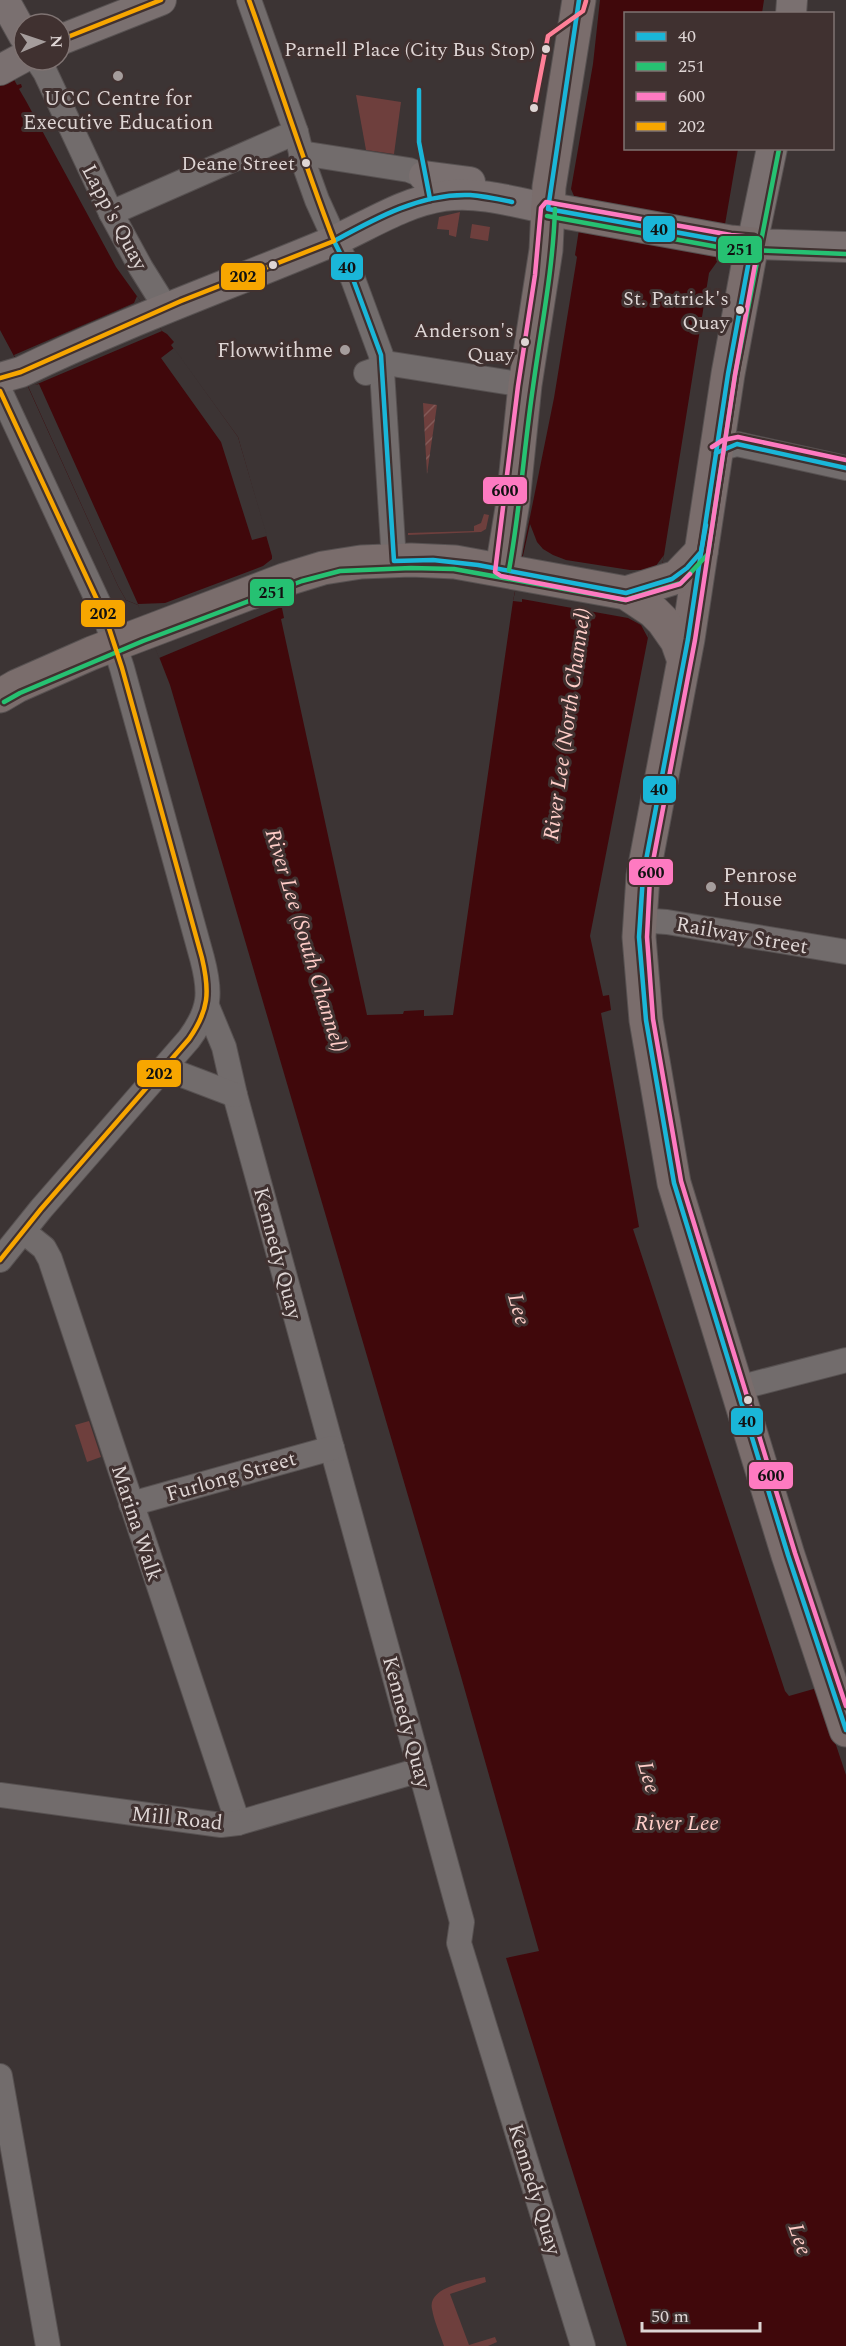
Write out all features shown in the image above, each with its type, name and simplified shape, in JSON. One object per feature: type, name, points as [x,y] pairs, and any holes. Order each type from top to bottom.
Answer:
[{"type":"highway","points":[[510,571],[513,502],[525,386],[546,250],[559,211],[551,175],[579,0]]},
{"type":"highway","points":[[559,211],[740,242],[716,453],[688,639],[643,876],[638,920],[646,1020],[667,1152],[683,1213],[788,1555],[846,1731]]},
{"type":"highway","points":[[659,598],[701,552]]},
{"type":"highway","points":[[6,691],[127,639],[280,581],[339,564],[394,561],[455,562],[659,598]]},
{"type":"highway","points":[[659,598],[683,658]]},
{"type":"main road","points":[[4,0],[12,14]]},
{"type":"main road","points":[[72,35],[161,0]]},
{"type":"main road","points":[[770,150],[740,242],[846,247]]},
{"type":"main road","points":[[7,380],[158,312],[334,241],[382,217],[427,187],[471,195],[513,194],[559,211]]},
{"type":"street","points":[[249,0],[317,200],[334,241],[346,262],[381,355],[374,371],[394,561]]},
{"type":"street","name":"Lapp's Quay","points":[[45,72],[111,213],[141,268],[158,312]]},
{"type":"street","points":[[111,213],[299,142],[410,170],[427,187]]},
{"type":"street","points":[[374,371],[392,364],[525,386]]},
{"type":"street","points":[[0,1260],[196,1029],[207,1006],[209,992],[127,639],[97,598],[7,380]]},
{"type":"street","points":[[716,453],[737,444],[846,468]]},
{"type":"street","name":"Railway Street","points":[[638,920],[667,922],[846,952]]},
{"type":"street","name":"Kennedy Quay","points":[[207,1006],[224,1047],[235,1095],[462,1922],[459,1943],[583,2346]]},
{"type":"street","points":[[164,1068],[235,1095]]},
{"type":"street","name":"Marina Walk","points":[[24,1232],[44,1248],[50,1259],[238,1823]]},
{"type":"street","points":[[738,1388],[846,1360]]},
{"type":"street","name":"Furlong Street","points":[[131,1504],[332,1448]]},
{"type":"street","name":"Mill Road","points":[[0,1795],[206,1824],[238,1823],[420,1770]]},
{"type":"street","points":[[0,2076],[48,2346]]},
{"type":"shaded area","points":[[356,95],[401,102],[394,154],[366,150]]},
{"type":"shaded area","points":[[460,212],[456,237],[449,235],[449,230],[437,229],[439,217]]},
{"type":"shaded area","points":[[472,224],[490,227],[488,241],[470,238]]},
{"type":"shaded area","points":[[423,403],[437,405],[427,474]]},
{"type":"shaded area","points":[[484,514],[489,515],[486,529],[481,532],[408,535],[408,533],[474,531],[474,526],[481,523]]},
{"type":"shaded area","points":[[89,1421],[101,1457],[87,1462],[75,1425]]},
{"type":"shaded area","points":[[485,2277],[486,2282],[450,2294],[469,2345],[495,2337],[497,2342],[488,2346],[444,2346],[433,2314],[432,2301],[442,2290]]},
{"type":"water","name":"River Lee","points":[[600,0],[764,0],[762,12],[624,12],[624,150],[738,150],[719,259],[709,273],[664,555],[590,936],[603,996],[609,995],[611,1010],[601,1013],[639,1227],[633,1229],[785,1691],[789,1696],[817,1688],[846,1775],[846,2346],[627,2346],[506,1958],[539,1951],[458,1666],[170,685],[140,608],[126,600],[118,586],[15,358],[0,330],[0,54],[17,85],[21,84],[22,87],[19,89],[116,267],[162,331],[174,342],[171,345],[238,437],[286,605],[282,608],[284,618],[281,619],[367,1015],[403,1014],[404,1011],[424,1010],[424,1016],[453,1015],[513,601],[554,398],[577,257],[575,255],[584,198],[574,196],[571,189],[593,64]]},
{"type":"pier","points":[[137,296],[162,331],[35,385],[39,384],[138,604],[165,603],[263,566],[272,559],[272,553],[286,605],[159,658],[138,605],[126,600],[118,586],[14,355],[134,303]]},
{"type":"pier","points":[[174,348],[238,437],[267,536],[252,540],[221,442],[161,358]]},
{"type":"pier","points":[[530,524],[537,542],[543,549],[566,560],[630,570],[647,570],[655,567],[664,555],[648,638],[641,625],[628,618],[522,599],[522,602],[513,601]]},
{"type":"transit line","name":"202","points":[[72,35],[161,0]]},
{"type":"transit line","name":"202","points":[[0,378],[21,372],[181,301],[334,241],[249,0]]},
{"type":"transit line","name":"40","points":[[579,0],[548,209],[752,244],[728,374],[688,639],[643,876],[639,937],[646,1020],[674,1183],[788,1555],[846,1730]]},
{"type":"transit line","points":[[534,108],[548,36],[583,11],[586,1]]},
{"type":"transit line","name":"40","points":[[419,90],[419,142],[430,199]]},
{"type":"transit line","name":"251","points":[[4,702],[20,693],[143,641],[302,581],[340,571],[454,569],[625,600],[681,583],[708,554],[735,375],[779,150]]},
{"type":"transit line","name":"40","points":[[512,202],[470,195],[434,198],[399,209],[334,241],[353,279],[381,355],[394,561],[433,560],[478,565],[626,593],[672,579],[687,568],[701,552],[706,525]]},
{"type":"transit line","name":"600","points":[[690,574],[680,584],[626,600],[501,576],[495,572],[518,386],[535,275],[541,208],[546,202],[731,235],[754,237],[759,242],[735,375],[695,640],[650,877],[647,937],[653,1019],[681,1181],[795,1553],[846,1706]]},
{"type":"transit line","name":"251","points":[[509,570],[549,277],[555,209]]},
{"type":"transit line","name":"251","points":[[547,216],[729,249],[846,254]]},
{"type":"transit line","name":"202","points":[[0,391],[106,619],[122,668],[202,958],[207,991],[201,1019],[189,1039],[41,1209],[0,1260]]},
{"type":"transit line","name":"600","points":[[712,447],[723,440],[738,437],[846,460]]},
{"type":"transit line","name":"40","points":[[716,453],[737,444],[846,468]]},
{"type":"place","name":"Parnell Place (City Bus Stop)","points":[[546,49]]},
{"type":"place","name":"UCC Centre for Executive Education","points":[[118,76]]},
{"type":"place","name":"Deane Street","points":[[306,163]]},
{"type":"place","name":"St. Patrick's Quay","points":[[740,310]]},
{"type":"place","name":"Anderson's Quay","points":[[525,342]]},
{"type":"place","name":"Flowwithme","points":[[345,350]]},
{"type":"place","name":"Penrose House","points":[[711,887]]},
{"type":"water label","name":"River Lee (North Channel)","points":[[566,724]]},
{"type":"water label","name":"River Lee (South Channel)","points":[[307,940]]},
{"type":"water label","name":"Lee","points":[[520,1309]]},
{"type":"water label","name":"Lee","points":[[650,1777]]},
{"type":"water label","name":"Lee","points":[[801,2239]]}]
